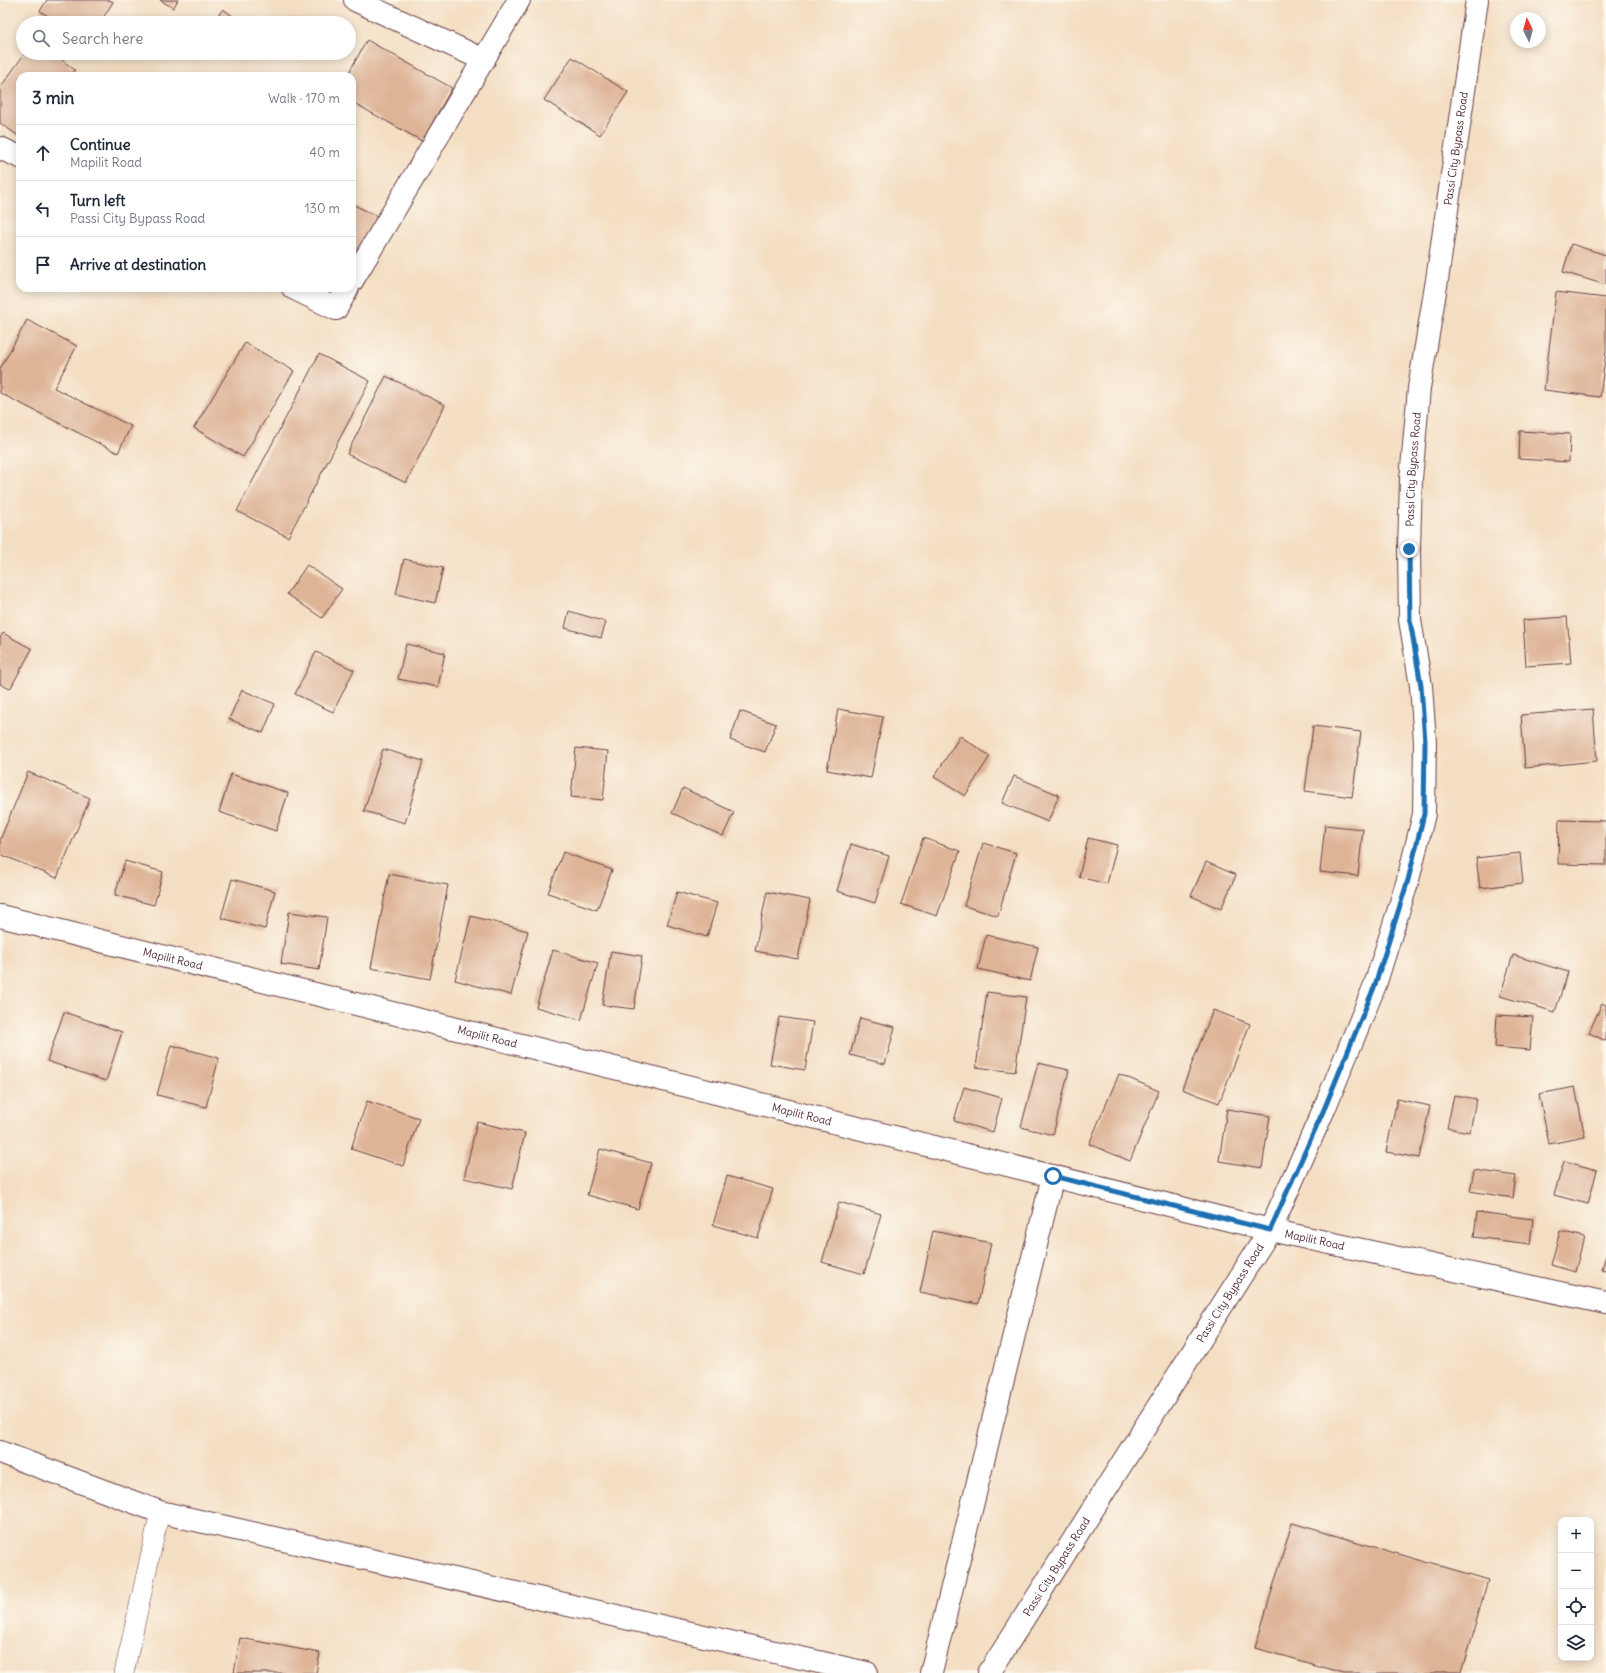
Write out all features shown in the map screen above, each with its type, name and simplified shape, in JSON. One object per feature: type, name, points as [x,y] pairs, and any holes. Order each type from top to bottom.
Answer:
[{"type":"street","points":[[355,0],[484,60]]},
{"type":"street","points":[[356,274],[519,0]]},
{"type":"street","name":"Passi City Bypass Road","points":[[989,1673],[1270,1230],[1325,1107],[1375,985],[1408,880],[1424,814],[1424,728],[1421,686],[1410,620],[1409,549],[1411,479],[1419,388],[1437,280],[1477,0]]},
{"type":"street","points":[[0,148],[16,155]]},
{"type":"street","points":[[302,292],[336,308],[346,292]]},
{"type":"street","name":"Mapilit Road","points":[[0,916],[1270,1230],[1606,1303]]},
{"type":"street","points":[[931,1673],[1053,1176]]},
{"type":"street","points":[[0,1452],[160,1512],[867,1673]]},
{"type":"lane","points":[[124,1673],[160,1512]]},
{"type":"building","points":[[47,0],[109,0],[113,2],[104,16],[48,16],[40,11]]},
{"type":"building","points":[[160,0],[178,0],[173,8]]},
{"type":"building","points":[[223,9],[232,16],[218,16]]},
{"type":"building","points":[[367,40],[452,88],[422,141],[356,104],[356,72],[349,72]]},
{"type":"building","points":[[572,57],[628,92],[600,135],[544,100]]},
{"type":"building","points":[[20,60],[61,60],[75,70],[74,72],[16,72],[16,134],[0,123],[0,88]]},
{"type":"building","points":[[356,206],[377,216],[356,261]]},
{"type":"building","points":[[1571,244],[1606,255],[1606,285],[1563,272]]},
{"type":"building","points":[[1556,292],[1606,298],[1606,351],[1600,397],[1544,390]]},
{"type":"building","points":[[27,320],[77,346],[54,388],[131,426],[118,453],[0,393],[0,369]]},
{"type":"building","points":[[245,343],[294,371],[243,457],[194,428]]},
{"type":"building","points":[[319,354],[370,381],[288,537],[237,511]]},
{"type":"building","points":[[386,376],[445,405],[406,483],[347,454]]},
{"type":"building","points":[[1520,431],[1570,434],[1569,462],[1519,459]]},
{"type":"building","points":[[404,559],[443,568],[435,603],[396,594]]},
{"type":"building","points":[[307,565],[342,589],[322,618],[287,594]]},
{"type":"building","points":[[569,611],[606,622],[601,638],[565,628]]},
{"type":"building","points":[[1567,617],[1571,663],[1526,666],[1523,620]]},
{"type":"building","points":[[3,633],[32,649],[10,689],[0,684],[0,638]]},
{"type":"building","points":[[406,644],[445,653],[438,687],[398,679]]},
{"type":"building","points":[[316,652],[354,670],[333,712],[295,694]]},
{"type":"building","points":[[242,690],[275,704],[263,733],[229,719]]},
{"type":"building","points":[[838,709],[883,717],[871,778],[827,770]]},
{"type":"building","points":[[1593,709],[1597,761],[1525,768],[1521,715]]},
{"type":"building","points":[[740,711],[776,724],[765,752],[730,740]]},
{"type":"building","points":[[1313,726],[1361,732],[1352,797],[1305,791]]},
{"type":"building","points":[[960,736],[990,756],[965,796],[934,777]]},
{"type":"building","points":[[576,748],[608,751],[603,800],[571,797]]},
{"type":"building","points":[[383,749],[423,761],[405,823],[364,811]]},
{"type":"building","points":[[28,772],[90,798],[57,878],[0,854],[0,840]]},
{"type":"building","points":[[231,774],[288,793],[276,831],[219,812]]},
{"type":"building","points":[[1014,776],[1059,795],[1048,822],[1002,803]]},
{"type":"building","points":[[683,788],[734,812],[723,836],[672,813]]},
{"type":"building","points":[[1559,820],[1606,821],[1606,865],[1558,864]]},
{"type":"building","points":[[1325,825],[1363,829],[1358,876],[1320,872]]},
{"type":"building","points":[[923,838],[960,851],[937,916],[901,904]]},
{"type":"building","points":[[1088,838],[1117,845],[1107,884],[1079,877]]},
{"type":"building","points":[[983,843],[1016,853],[998,916],[964,906]]},
{"type":"building","points":[[851,844],[889,856],[875,903],[837,891]]},
{"type":"building","points":[[563,852],[612,870],[597,910],[548,893]]},
{"type":"building","points":[[1520,853],[1523,883],[1480,888],[1476,858]]},
{"type":"building","points":[[125,861],[163,872],[154,905],[115,895]]},
{"type":"building","points":[[1206,862],[1236,875],[1221,909],[1191,896]]},
{"type":"building","points":[[389,874],[448,885],[430,979],[371,968]]},
{"type":"building","points":[[232,879],[275,891],[265,929],[221,918]]},
{"type":"building","points":[[677,892],[717,903],[707,937],[667,925]]},
{"type":"building","points":[[767,892],[810,900],[798,959],[755,951]]},
{"type":"building","points":[[289,912],[327,917],[319,970],[281,964]]},
{"type":"building","points":[[471,916],[528,931],[511,995],[455,980]]},
{"type":"building","points":[[986,935],[1038,947],[1030,981],[978,969]]},
{"type":"building","points":[[553,950],[598,963],[581,1020],[536,1007]]},
{"type":"building","points":[[611,951],[642,956],[634,1009],[602,1005]]},
{"type":"building","points":[[1513,955],[1568,972],[1555,1012],[1500,996]]},
{"type":"building","points":[[987,992],[1026,997],[1015,1072],[976,1067]]},
{"type":"building","points":[[1602,1003],[1606,1005],[1606,1041],[1589,1033]]},
{"type":"building","points":[[1213,1010],[1250,1024],[1219,1103],[1182,1089]]},
{"type":"building","points":[[64,1012],[122,1032],[106,1081],[47,1061]]},
{"type":"building","points":[[1497,1015],[1533,1017],[1530,1050],[1495,1047]]},
{"type":"building","points":[[779,1017],[813,1022],[805,1070],[770,1064]]},
{"type":"building","points":[[860,1018],[895,1027],[885,1064],[850,1055]]},
{"type":"building","points":[[171,1045],[219,1058],[206,1107],[157,1095]]},
{"type":"building","points":[[1038,1063],[1069,1070],[1053,1135],[1021,1127]]},
{"type":"building","points":[[1119,1074],[1159,1091],[1130,1161],[1089,1144]]},
{"type":"building","points":[[964,1087],[1002,1098],[993,1132],[954,1121]]},
{"type":"building","points":[[1575,1087],[1585,1137],[1549,1144],[1539,1094]]},
{"type":"building","points":[[1454,1095],[1476,1099],[1470,1132],[1447,1128]]},
{"type":"building","points":[[1397,1099],[1430,1106],[1419,1158],[1386,1152]]},
{"type":"building","points":[[367,1101],[419,1118],[403,1166],[351,1149]]},
{"type":"building","points":[[1227,1109],[1270,1116],[1262,1168],[1219,1161]]},
{"type":"building","points":[[477,1122],[525,1133],[512,1189],[464,1178]]},
{"type":"building","points":[[600,1149],[651,1163],[638,1209],[587,1195]]},
{"type":"building","points":[[1564,1161],[1597,1170],[1588,1204],[1554,1195]]},
{"type":"building","points":[[1474,1170],[1516,1176],[1513,1198],[1470,1191]]},
{"type":"building","points":[[727,1176],[773,1189],[758,1238],[713,1225]]},
{"type":"building","points":[[839,1202],[881,1214],[864,1274],[822,1262]]},
{"type":"building","points":[[1477,1212],[1533,1219],[1530,1244],[1474,1237]]},
{"type":"building","points":[[933,1231],[991,1243],[978,1304],[920,1292]]},
{"type":"building","points":[[1560,1231],[1584,1237],[1575,1272],[1551,1265]]},
{"type":"building","points":[[1606,1255],[1606,1270],[1602,1269]]},
{"type":"building","points":[[1292,1523],[1488,1580],[1461,1673],[1344,1673],[1255,1648]]},
{"type":"building","points":[[240,1638],[320,1653],[316,1673],[234,1673]]},
{"type":"route","points":[[1053,1176],[1270,1230],[1325,1107],[1375,985],[1408,880],[1424,814],[1425,742],[1421,686],[1410,620],[1409,549]]}]
